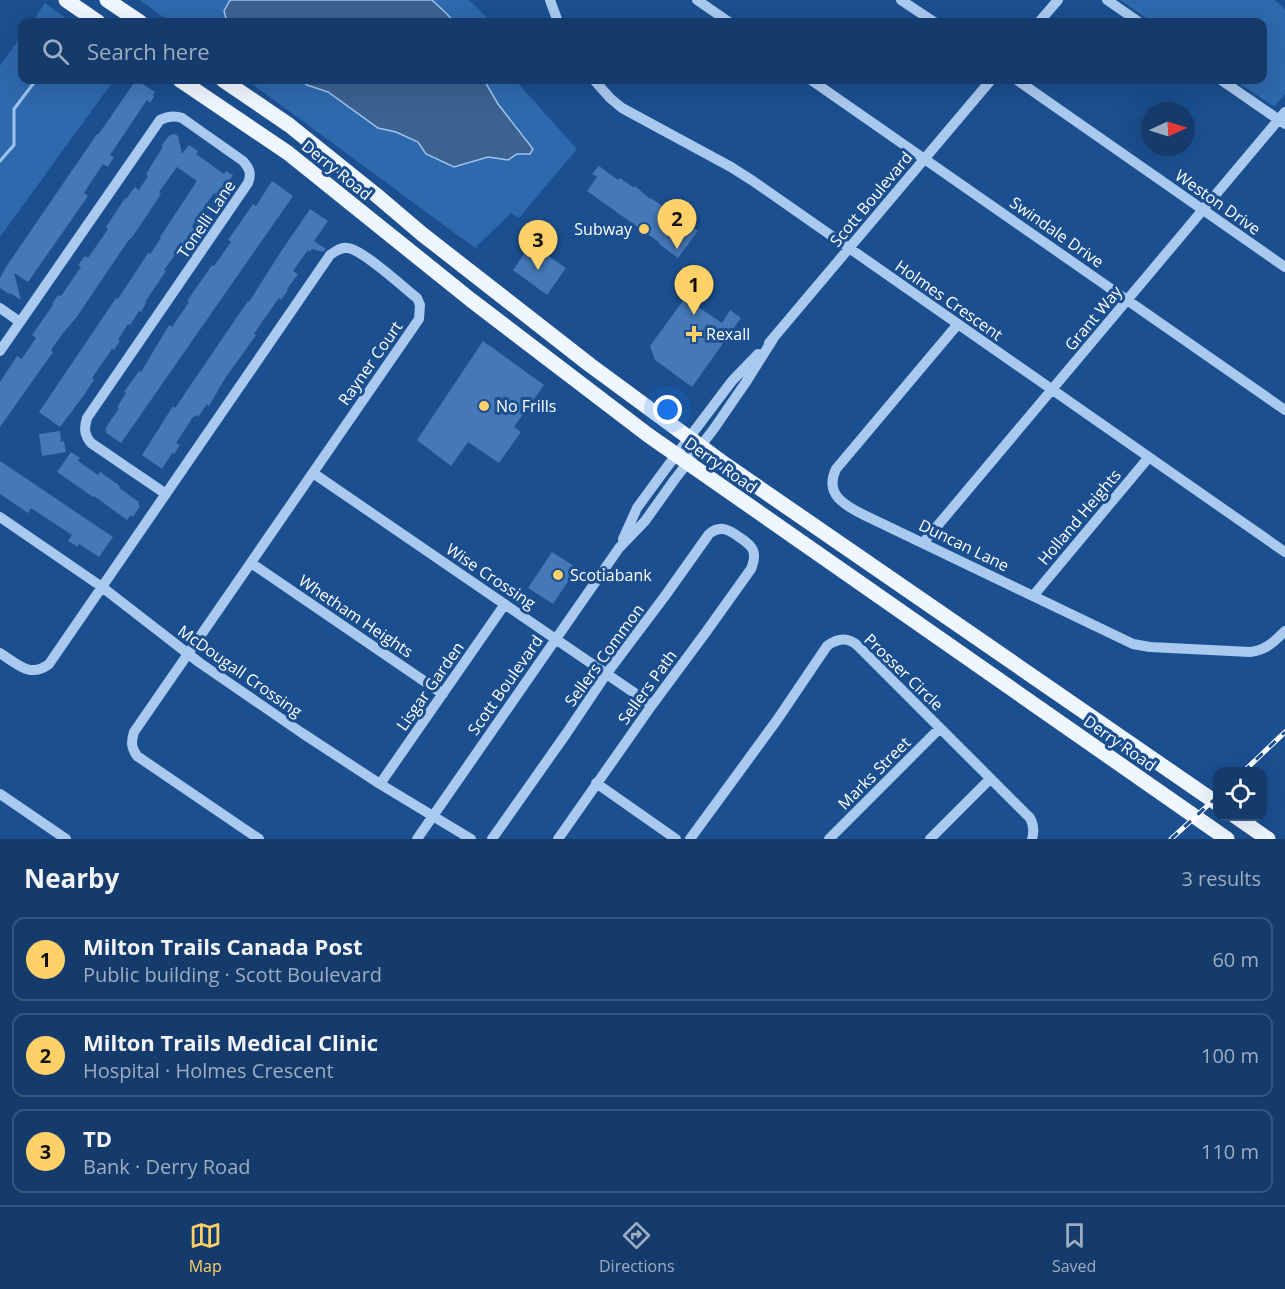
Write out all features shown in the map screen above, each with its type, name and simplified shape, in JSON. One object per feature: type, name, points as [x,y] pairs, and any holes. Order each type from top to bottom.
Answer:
[{"type":"main road","points":[[66,0],[92,18]]},
{"type":"main road","points":[[107,0],[134,18]]},
{"type":"main road","name":"Derry Road","points":[[186,84],[288,153],[471,300],[682,459],[1227,839]]},
{"type":"main road","name":"Derry Road","points":[[229,84],[289,125],[422,234],[590,365],[695,442],[1213,801]]},
{"type":"main road","points":[[1242,821],[1268,839]]},
{"type":"street","points":[[550,0],[557,18]]},
{"type":"street","points":[[697,0],[723,18]]},
{"type":"street","points":[[901,0],[928,18]]},
{"type":"street","points":[[1042,18],[1058,0]]},
{"type":"street","points":[[1107,0],[1133,18]]},
{"type":"street","name":"Holmes Crescent","points":[[598,84],[622,108],[742,174],[1285,552]]},
{"type":"street","name":"Swindale Drive","points":[[817,84],[1285,410]]},
{"type":"street","name":"Scott Boulevard","points":[[417,839],[619,549],[637,508],[695,442],[713,430],[773,339],[988,84]]},
{"type":"street","name":"Weston Drive","points":[[1023,84],[1285,267]]},
{"type":"street","points":[[1227,84],[1283,119]]},
{"type":"street","name":"Tonelli Lane","points":[[0,351],[160,120],[172,116],[182,118],[246,165],[250,175],[249,183],[87,418],[85,425],[87,438],[91,442],[166,494]]},
{"type":"street","name":"Grant Way","points":[[923,543],[1203,209],[1283,119]]},
{"type":"street","name":"Rayner Court","points":[[0,653],[27,670],[43,669],[48,664],[330,255],[345,247],[357,250],[417,298],[420,305],[419,319],[134,732],[131,745],[137,756],[259,839]]},
{"type":"street","points":[[0,308],[20,322]]},
{"type":"street","name":"Duncan Lane","points":[[958,324],[841,461],[832,475],[833,491],[840,500],[923,543],[1125,640],[1142,646],[1254,652],[1269,646],[1285,631]]},
{"type":"street","name":"Holland Heights","points":[[1034,596],[1149,457]]},
{"type":"street","name":"Wise Crossing","points":[[313,473],[652,705]]},
{"type":"street","name":"McDougall Crossing","points":[[0,517],[102,587],[188,654],[380,784],[471,839]]},
{"type":"street","name":"Sellers Common","points":[[492,839],[567,734],[607,673],[709,534],[724,528],[750,544],[753,550]]},
{"type":"street","name":"Sellers Path","points":[[558,839],[751,569],[753,550]]},
{"type":"street","name":"Whetham Heights","points":[[251,563],[443,694]]},
{"type":"street","name":"Lisgar Garden","points":[[380,784],[505,604]]},
{"type":"street","name":"Prosser Circle","points":[[690,839],[777,720],[827,646],[844,639],[854,642],[1030,818],[1034,830],[1032,839]]},
{"type":"street","name":"Marks Street","points":[[829,839],[940,728]]},
{"type":"street","points":[[930,839],[990,779]]},
{"type":"street","points":[[596,783],[676,839]]},
{"type":"street","points":[[0,794],[66,839]]},
{"type":"shaded area","points":[[140,0],[469,0],[487,18],[165,18]]},
{"type":"shaded area","points":[[230,0],[432,0],[450,18],[226,18],[224,11]]},
{"type":"shaded area","points":[[1120,0],[1275,0],[1285,9],[1285,94],[1275,106],[1240,84],[1267,84],[1267,18],[1146,18]]},
{"type":"shaded area","points":[[45,3],[66,18],[35,18]]},
{"type":"shaded area","points":[[18,41],[18,84],[111,84],[0,237],[0,66]]},
{"type":"shaded area","points":[[252,84],[519,84],[577,149],[519,218],[511,213],[475,248]]},
{"type":"shaded area","points":[[486,84],[498,104],[533,149],[530,154],[517,154],[508,160],[488,157],[454,167],[426,154],[418,142],[396,132],[378,128],[328,92],[307,85]]},
{"type":"building","points":[[133,84],[142,84],[155,92],[150,103],[147,100],[110,155],[114,157],[108,167],[103,164],[84,193],[88,196],[28,282],[14,273],[21,300],[9,294],[0,288],[0,278],[6,267]]},
{"type":"building","points":[[170,135],[178,136],[182,154],[189,145],[198,151],[196,154],[224,174],[226,171],[233,175],[219,196],[214,193],[196,219],[192,227],[194,229],[164,270],[166,271],[141,312],[139,311],[130,325],[128,324],[118,340],[120,341],[114,350],[112,349],[92,378],[94,380],[84,395],[60,427],[39,412],[116,298],[118,299],[148,253],[150,254],[161,238],[197,181],[177,167],[133,236],[51,350],[53,352],[0,427],[0,382],[17,356],[22,359],[36,338],[32,335],[58,295],[61,296],[81,267],[78,265],[85,256],[88,258],[108,229],[106,227],[125,198],[135,187],[139,190],[163,147],[161,146]]},
{"type":"building","points":[[599,166],[618,180],[620,178],[634,188],[635,186],[650,199],[698,231],[678,258],[587,191],[597,177],[592,174]]},
{"type":"building","points":[[272,181],[293,196],[121,443],[105,432],[107,430],[105,429],[119,408],[117,407],[126,393],[124,392],[139,371],[141,372],[169,325],[172,327],[189,302],[187,301],[231,242],[228,240],[253,204],[256,206]]},
{"type":"building","points":[[310,209],[328,221],[314,241],[326,249],[323,252],[308,250],[293,271],[298,274],[288,290],[281,300],[279,298],[262,322],[254,334],[256,335],[224,380],[209,406],[207,404],[198,417],[196,415],[193,417],[176,443],[180,445],[162,469],[142,455],[173,406],[175,408],[249,302]]},
{"type":"building","points":[[531,244],[566,268],[547,295],[513,270]]},
{"type":"building","name":"Rexall","points":[[685,298],[722,323],[730,310],[741,318],[692,387],[655,360],[650,346]]},
{"type":"building","name":"No Frills","points":[[483,341],[544,385],[514,427],[521,432],[499,463],[468,442],[451,466],[417,440]]},
{"type":"building","points":[[60,431],[61,442],[64,441],[66,452],[42,456],[39,434]]},
{"type":"building","points":[[71,452],[80,458],[78,461],[98,475],[100,472],[139,502],[140,506],[133,517],[131,515],[127,520],[57,472]]},
{"type":"building","points":[[0,461],[113,537],[99,557],[79,544],[78,547],[68,541],[72,535],[31,508],[28,513],[0,494]]},
{"type":"building","points":[[552,552],[577,568],[553,604],[528,588]]},
{"type":"waterway","points":[[0,161],[14,145],[14,109],[33,84]]},
{"type":"railway","points":[[1248,767],[1285,732]]},
{"type":"railway","points":[[1171,839],[1213,801]]},
{"type":"place","name":"Subway","points":[[644,229]]},
{"type":"place","name":"Milton Trails Medical Clinic","points":[[677,249]]},
{"type":"place","name":"TD","points":[[538,270]]},
{"type":"place","name":"Milton Trails Canada Post","points":[[694,315]]},
{"type":"place","name":"Rexall","points":[[694,334]]},
{"type":"place","name":"No Frills","points":[[484,406]]},
{"type":"place","name":"Scotiabank","points":[[558,575]]}]
